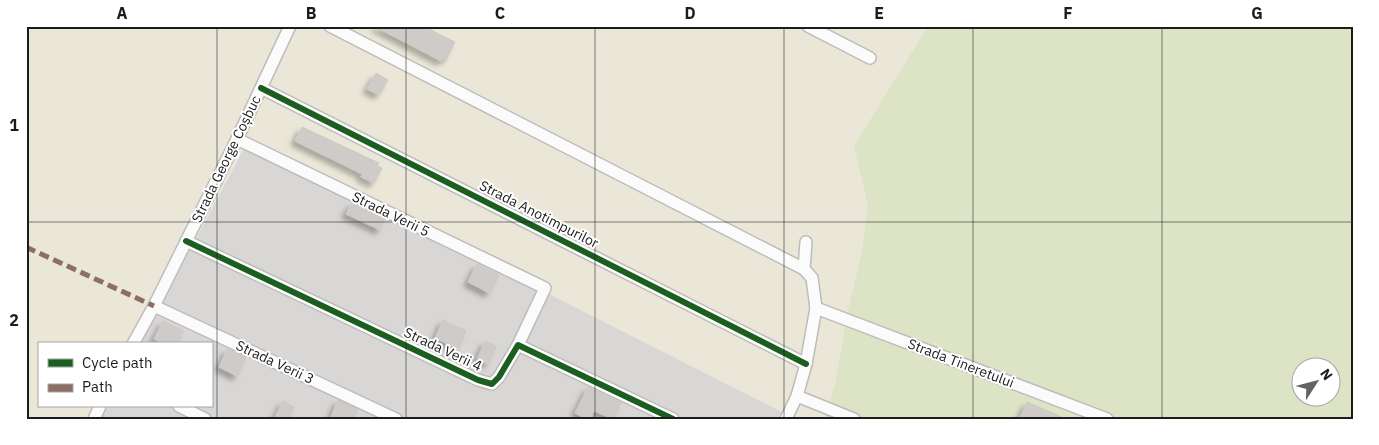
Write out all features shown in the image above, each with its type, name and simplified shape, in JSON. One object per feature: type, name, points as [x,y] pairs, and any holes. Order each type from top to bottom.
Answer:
[{"type":"street","name":"Strada George Coșbuc","points":[[134,342],[237,139],[290,26]]},
{"type":"street","points":[[330,26],[804,269],[812,278],[816,308],[806,364],[797,396],[786,419]]},
{"type":"street","points":[[808,26],[870,58]]},
{"type":"street","name":"Strada Anotimpurilor","points":[[261,88],[806,364]]},
{"type":"street","name":"Strada Verii 5","points":[[237,139],[545,288]]},
{"type":"street","name":"Strada Verii 4","points":[[186,241],[478,380],[492,384],[500,376],[518,345],[545,288]]},
{"type":"street","points":[[804,269],[806,242]]},
{"type":"street","name":"Strada Verii 3","points":[[154,306],[396,419]]},
{"type":"street","name":"Strada Tineretului","points":[[816,308],[1107,419]]},
{"type":"street","points":[[518,345],[673,419]]},
{"type":"street","points":[[797,396],[854,419]]},
{"type":"street","points":[[183,408],[205,419]]},
{"type":"shaded area","points":[[26,26],[928,26],[854,146],[868,206],[862,252],[848,310],[835,385],[824,419],[796,419],[248,141],[141,342],[38,342],[38,408],[105,408],[100,419],[26,419]]},
{"type":"shaded area","points":[[247,141],[796,419],[100,419],[105,408],[212,408],[212,342],[141,342]]},
{"type":"green space","points":[[928,26],[1353,26],[1353,419],[824,419],[835,385],[848,310],[862,252],[868,206],[854,146]]},
{"type":"building","points":[[374,26],[423,26],[455,42],[446,60],[443,58],[441,61]]},
{"type":"building","points":[[376,73],[388,80],[379,95],[367,89]]},
{"type":"building","points":[[302,127],[379,163],[377,166],[382,168],[374,183],[361,177],[362,174],[295,141]]},
{"type":"building","points":[[352,203],[385,219],[380,230],[346,214]]},
{"type":"building","points":[[477,264],[499,275],[489,293],[468,282]]},
{"type":"building","points":[[443,320],[466,331],[458,349],[435,338]]},
{"type":"building","points":[[163,321],[184,331],[178,342],[160,342],[154,339]]},
{"type":"building","points":[[485,341],[496,346],[488,364],[477,359]]},
{"type":"building","points":[[227,349],[246,357],[237,376],[219,367]]},
{"type":"building","points":[[588,387],[621,403],[613,419],[594,411],[590,419],[575,413]]},
{"type":"building","points":[[338,400],[358,409],[354,419],[330,419]]},
{"type":"building","points":[[283,401],[294,407],[288,419],[274,419]]},
{"type":"building","points":[[1027,402],[1066,419],[1019,419]]},
{"type":"marked path","points":[[26,247],[154,306]]},
{"type":"cycle path","points":[[261,88],[806,364]]},
{"type":"cycle path","points":[[186,241],[478,380],[492,384],[499,377],[518,345],[673,419]]}]
